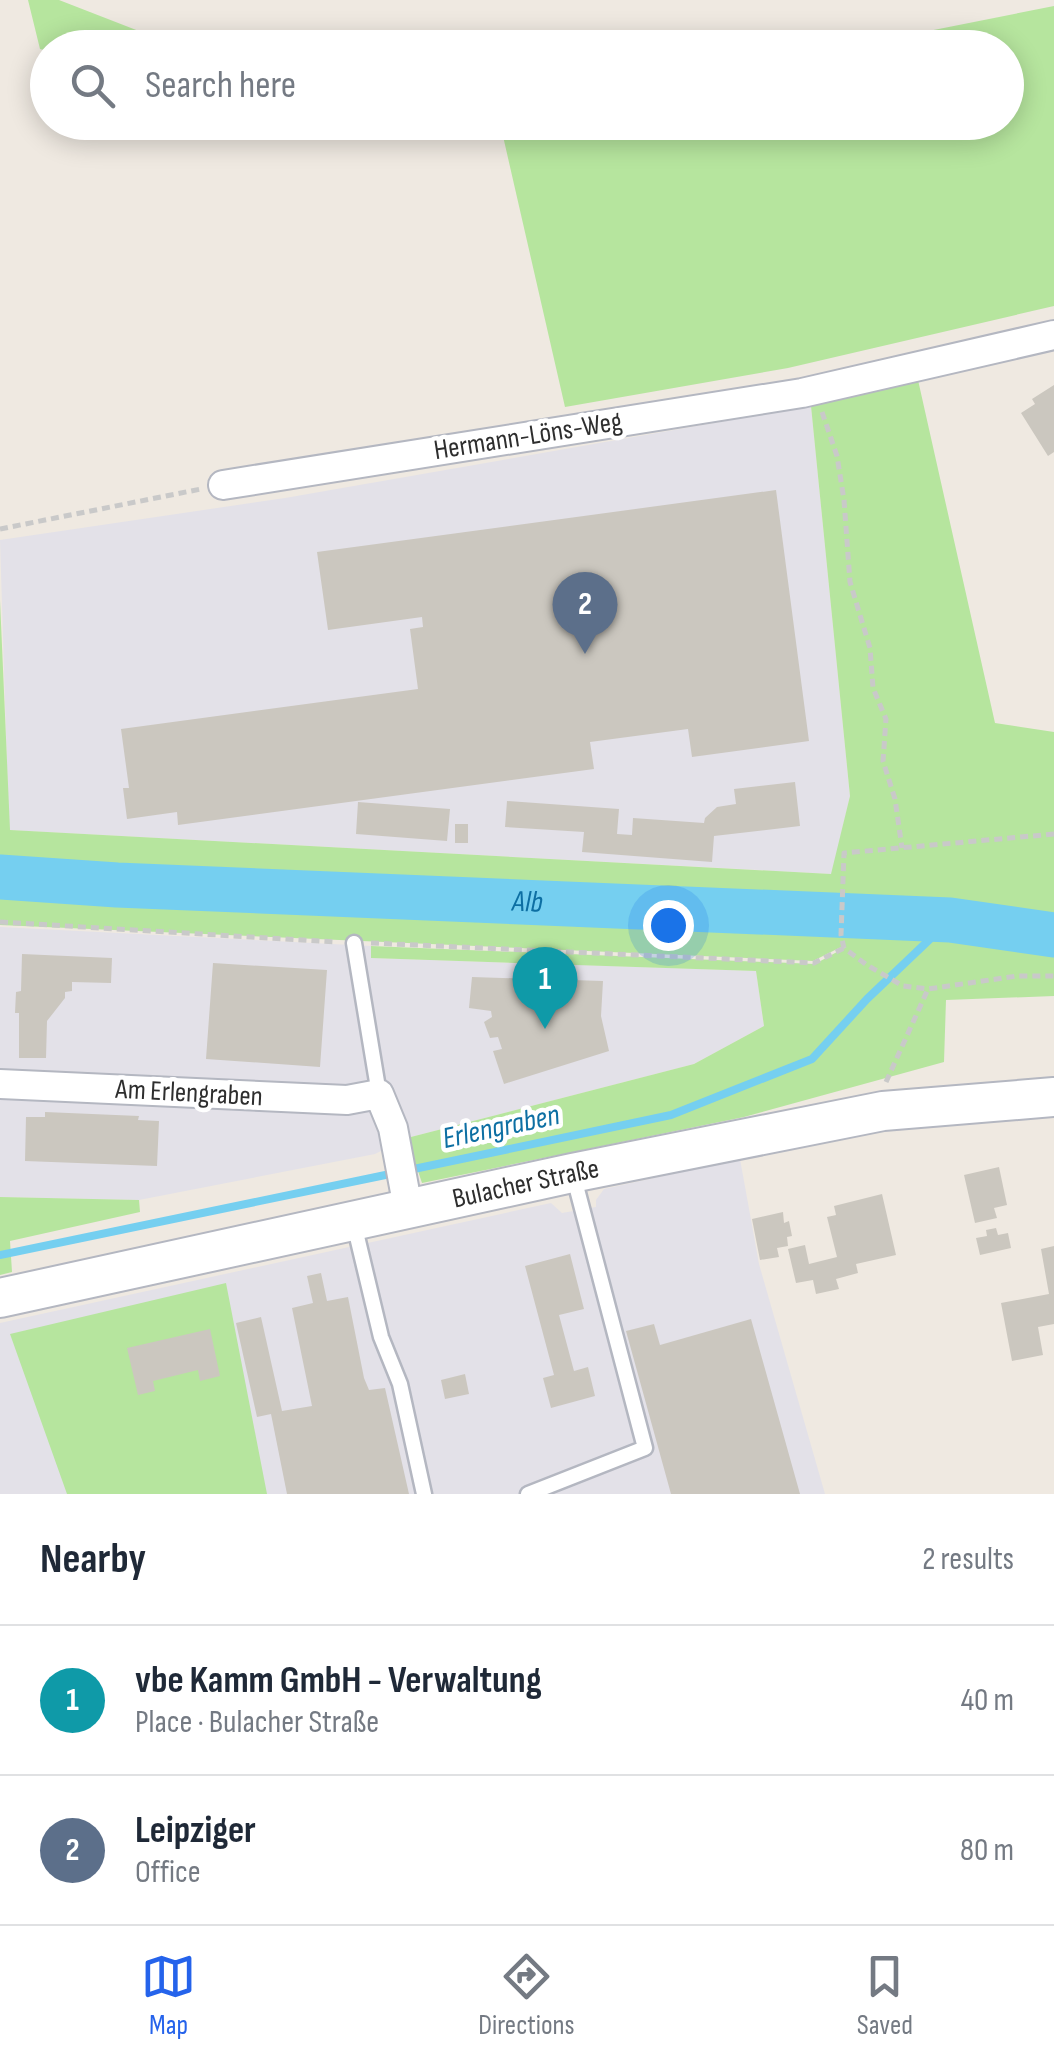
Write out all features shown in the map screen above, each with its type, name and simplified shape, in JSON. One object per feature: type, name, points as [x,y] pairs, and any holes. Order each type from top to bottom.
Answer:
[{"type":"street","name":"Hermann-Löns-Weg","points":[[224,485],[815,390],[1054,335]]},
{"type":"street","name":"Am Erlengraben","points":[[0,1084],[347,1100],[378,1094]]},
{"type":"street","points":[[378,1094],[393,1128],[406,1196]]},
{"type":"street","name":"Bulacher Straße","points":[[0,1298],[353,1220],[406,1196],[572,1173],[884,1111],[1054,1097]]},
{"type":"lane","points":[[354,942],[378,1094]]},
{"type":"lane","points":[[528,1494],[645,1448],[572,1173]]},
{"type":"lane","points":[[353,1220],[381,1336],[400,1384],[424,1494]]},
{"type":"path","points":[[815,390],[837,456],[850,582],[870,648],[873,688],[886,720],[883,761],[896,799],[902,848]]},
{"type":"path","points":[[0,530],[224,485]]},
{"type":"path","points":[[1054,834],[844,854],[841,934],[844,948],[903,986],[928,989],[1017,976],[1054,976]]},
{"type":"path","points":[[0,922],[814,963],[844,948]]},
{"type":"path","points":[[884,1085],[928,989]]},
{"type":"shaded area","points":[[811,406],[850,796],[832,874],[9,830],[0,540],[285,498]]},
{"type":"shaded area","points":[[0,927],[371,946],[372,958],[756,971],[764,1026],[694,1064],[407,1138],[375,1154],[139,1200],[0,1197]]},
{"type":"shaded area","points":[[740,1159],[759,1264],[825,1494],[0,1494],[0,1323],[551,1203],[562,1213],[596,1207],[604,1189]]},
{"type":"green space","points":[[28,0],[59,0],[136,30],[35,30]]},
{"type":"green space","points":[[1054,6],[1054,306],[788,368],[565,407],[504,140],[1024,140],[1024,30],[933,30]]},
{"type":"green space","points":[[918,380],[995,723],[1054,732],[1054,996],[946,1000],[944,1062],[744,1117],[422,1183],[407,1138],[694,1064],[764,1026],[756,971],[371,958],[371,946],[815,964],[846,947],[813,961],[0,925],[0,600],[10,830],[831,874],[850,796],[811,406]]},
{"type":"green space","points":[[0,1197],[139,1200],[140,1212],[10,1241],[12,1272],[0,1275]]},
{"type":"green space","points":[[226,1283],[267,1494],[67,1494],[10,1334]]},
{"type":"building","points":[[1054,385],[1054,452],[1048,456],[1021,413],[1035,404],[1032,399]]},
{"type":"building","points":[[776,490],[809,741],[692,757],[688,729],[590,742],[594,769],[178,825],[177,812],[127,819],[123,788],[129,788],[121,729],[418,689],[410,629],[423,627],[422,617],[328,630],[317,552]]},
{"type":"building","points":[[795,782],[800,826],[714,836],[712,862],[582,852],[584,832],[505,827],[507,801],[619,809],[617,834],[632,835],[633,818],[704,823],[717,807],[736,804],[734,789]]},
{"type":"building","points":[[358,802],[450,809],[447,841],[356,834]]},
{"type":"building","points":[[455,824],[468,824],[468,843],[455,843]]},
{"type":"building","points":[[22,954],[112,958],[111,983],[72,982],[72,991],[65,992],[65,998],[47,1021],[46,1058],[19,1058],[19,1013],[15,1013],[16,992],[21,991]]},
{"type":"building","points":[[213,963],[327,970],[320,1067],[206,1059]]},
{"type":"building","points":[[472,977],[603,981],[601,1016],[609,1051],[504,1084],[493,1051],[502,1049],[498,1037],[490,1038],[484,1022],[492,1017],[491,1011],[469,1008]]},
{"type":"building","points":[[45,1112],[139,1116],[138,1120],[159,1121],[157,1166],[25,1161],[26,1117],[45,1117]]},
{"type":"building","points":[[999,1167],[1007,1205],[994,1208],[997,1218],[975,1223],[964,1175]]},
{"type":"building","points":[[882,1194],[896,1255],[856,1264],[858,1273],[836,1279],[839,1289],[816,1294],[813,1280],[796,1283],[788,1249],[805,1245],[809,1264],[837,1257],[827,1217],[836,1215],[834,1206]]},
{"type":"building","points":[[783,1212],[792,1236],[787,1237],[788,1246],[777,1248],[779,1257],[760,1260],[752,1219]]},
{"type":"building","points":[[996,1228],[998,1235],[1008,1233],[1011,1248],[980,1255],[976,1238],[987,1236],[986,1230]]},
{"type":"building","points":[[1054,1246],[1054,1324],[1038,1327],[1043,1355],[1012,1361],[1001,1303],[1049,1294],[1041,1249]]},
{"type":"building","points":[[570,1254],[584,1309],[559,1315],[574,1371],[588,1367],[595,1396],[551,1408],[543,1378],[554,1375],[525,1266]]},
{"type":"building","points":[[321,1273],[327,1301],[348,1297],[369,1390],[385,1388],[409,1494],[287,1494],[271,1414],[257,1417],[236,1323],[261,1317],[282,1411],[312,1406],[292,1308],[313,1303],[307,1276]]},
{"type":"building","points":[[751,1319],[800,1494],[671,1494],[626,1331],[654,1324],[660,1345]]},
{"type":"building","points":[[210,1329],[220,1376],[200,1381],[198,1370],[153,1381],[155,1391],[138,1395],[127,1348]]},
{"type":"building","points":[[465,1374],[469,1394],[445,1399],[441,1380]]},
{"type":"waterway","name":"Alb","points":[[0,877],[950,920],[1054,935]]},
{"type":"waterway","name":"Erlengraben","points":[[409,1170],[671,1115],[812,1059],[867,999],[950,920]]},
{"type":"waterway","name":"Erlengraben","points":[[0,1255],[395,1173]]},
{"type":"place","name":"Leipziger","points":[[585,654]]},
{"type":"place","name":"vbe Kamm GmbH - Verwaltung","points":[[545,1029]]}]
